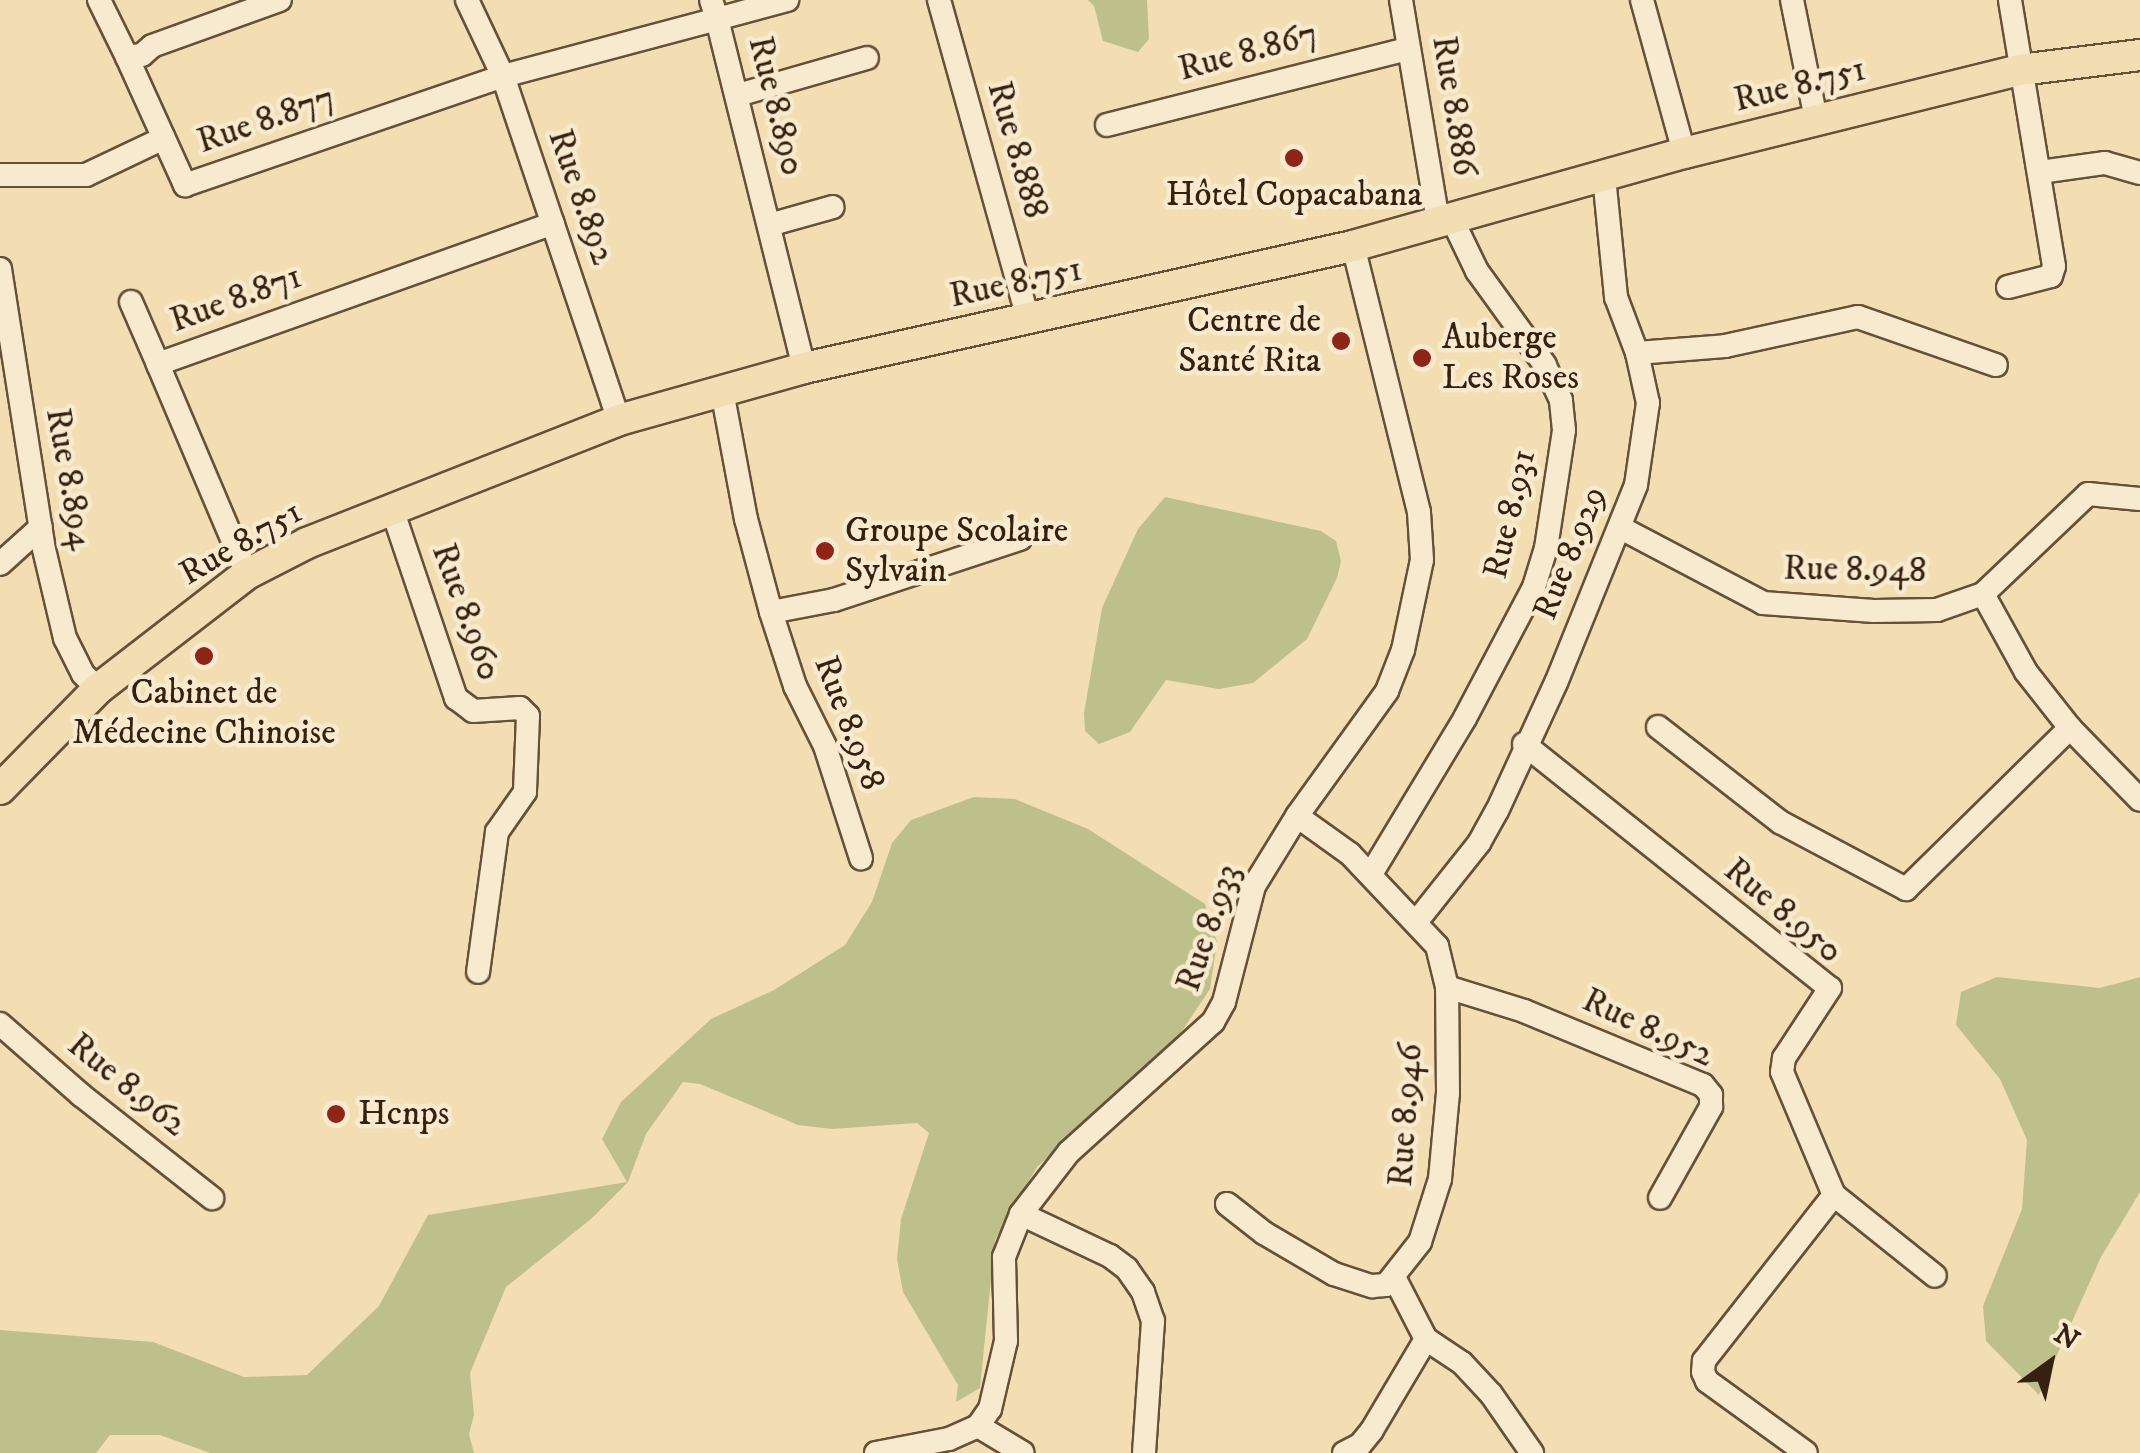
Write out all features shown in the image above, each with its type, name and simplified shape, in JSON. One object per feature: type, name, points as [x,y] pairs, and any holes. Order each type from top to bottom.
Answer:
[{"type":"main road","name":"Rue 8.751","points":[[0,789],[98,689],[247,574],[307,542],[619,420],[804,368],[1353,246],[1816,119],[2020,70],[2140,54]]},
{"type":"street","name":"Rue 8.877","points":[[98,0],[186,185],[503,76]]},
{"type":"street","points":[[126,57],[142,56],[152,46],[280,0]]},
{"type":"street","name":"Rue 8.892","points":[[467,0],[503,76],[619,420]]},
{"type":"street","points":[[714,9],[787,0]]},
{"type":"street","name":"Rue 8.888","points":[[939,0],[1028,318]]},
{"type":"street","name":"Rue 8.886","points":[[1401,0],[1445,220]]},
{"type":"street","points":[[1642,0],[1684,153]]},
{"type":"street","points":[[1792,0],[1816,119]]},
{"type":"street","points":[[2008,286],[2054,272],[2010,0]]},
{"type":"street","name":"Rue 8.890","points":[[503,76],[714,9],[804,368]]},
{"type":"street","name":"Rue 8.867","points":[[1107,125],[1408,49]]},
{"type":"street","points":[[738,95],[867,58]]},
{"type":"street","points":[[0,175],[86,175],[164,138]]},
{"type":"street","points":[[2040,172],[2105,163],[2140,173]]},
{"type":"street","name":"Rue 8.929","points":[[1417,921],[1479,842],[1556,683],[1636,485],[1648,403],[1637,353],[1616,296],[1604,176]]},
{"type":"street","points":[[769,225],[833,207]]},
{"type":"street","name":"Rue 8.931","points":[[1371,874],[1474,703],[1534,588],[1546,548],[1564,430],[1561,400],[1545,365],[1445,220]]},
{"type":"street","name":"Rue 8.871","points":[[247,574],[158,364],[553,223]]},
{"type":"street","name":"Rue 8.933","points":[[978,1426],[999,1384],[1006,1341],[1004,1257],[1021,1214],[1069,1152],[1214,1022],[1224,1002],[1254,886],[1297,816],[1387,691],[1403,650],[1422,560],[1413,479],[1353,246]]},
{"type":"street","name":"Rue 8.894","points":[[0,269],[41,527],[65,638],[83,674],[98,689]]},
{"type":"street","points":[[131,302],[158,364]]},
{"type":"street","points":[[1637,353],[1724,346],[1858,317],[1996,365]]},
{"type":"street","name":"Rue 8.958","points":[[722,391],[746,519],[770,612],[796,686],[824,746],[861,858]]},
{"type":"street","points":[[2140,499],[2088,494],[1983,594],[2026,672],[2070,728],[2140,800]]},
{"type":"street","name":"Rue 8.960","points":[[392,509],[456,698],[474,711],[520,708],[528,716],[526,792],[496,832],[478,972]]},
{"type":"street","points":[[0,564],[41,527]]},
{"type":"street","name":"Rue 8.948","points":[[1621,528],[1763,603],[1874,611],[1936,610],[1983,594]]},
{"type":"street","points":[[770,612],[834,600],[1020,539]]},
{"type":"street","points":[[1658,727],[1780,822],[1906,889],[2070,728]]},
{"type":"street","name":"Rue 8.950","points":[[1524,744],[1830,988],[1784,1058],[1782,1072],[1834,1195]]},
{"type":"street","name":"Rue 8.946","points":[[1297,816],[1371,874],[1417,921],[1437,946],[1447,987],[1448,1093],[1440,1179],[1420,1242],[1395,1279]]},
{"type":"street","name":"Rue 8.952","points":[[1447,987],[1540,1017],[1703,1085],[1711,1094],[1711,1106],[1660,1198]]},
{"type":"street","name":"Rue 8.962","points":[[0,1024],[81,1095],[212,1198]]},
{"type":"street","points":[[1806,1453],[1707,1382],[1704,1361],[1834,1195],[1935,1276]]},
{"type":"street","points":[[1226,1204],[1264,1233],[1334,1274],[1372,1286],[1395,1279],[1426,1339],[1472,1374],[1524,1436],[1532,1453]]},
{"type":"street","points":[[1021,1214],[1110,1256],[1127,1269],[1143,1292],[1152,1322],[1144,1453]]},
{"type":"street","points":[[1344,1453],[1360,1445],[1372,1430],[1426,1339]]},
{"type":"street","points":[[876,1453],[949,1439],[978,1426],[1023,1453]]},
{"type":"green space","points":[[1088,0],[1147,0],[1149,39],[1138,52],[1103,41],[1094,6]]},
{"type":"green space","points":[[1165,497],[1321,531],[1336,541],[1341,561],[1337,578],[1307,639],[1253,683],[1219,689],[1166,680],[1130,732],[1099,744],[1085,731],[1084,713],[1102,608],[1138,529]]},
{"type":"green space","points":[[974,797],[1015,799],[1088,829],[1205,904],[1217,942],[1210,989],[1178,1037],[1037,1167],[995,1240],[980,1388],[956,1402],[958,1385],[903,1292],[897,1259],[901,1219],[929,1133],[917,1123],[832,1129],[798,1125],[700,1084],[683,1082],[646,1134],[628,1182],[591,1219],[506,1287],[470,1373],[474,1415],[469,1434],[474,1453],[210,1453],[160,1435],[110,1435],[96,1453],[0,1453],[0,1330],[153,1342],[244,1377],[307,1375],[379,1306],[428,1215],[627,1182],[602,1139],[621,1102],[711,1019],[774,990],[845,945],[872,902],[892,843],[911,820]]},
{"type":"green space","points":[[1997,977],[2100,988],[2140,977],[2140,1192],[2101,1257],[2039,1395],[1986,1341],[1983,1306],[2022,1209],[2027,1140],[2000,1079],[1956,1025],[1961,992]]},
{"type":"place","name":"Hôtel Copacabana","points":[[1294,158]]},
{"type":"place","name":"Centre de Santé Rita","points":[[1341,341]]},
{"type":"place","name":"Auberge Les Roses","points":[[1422,358]]},
{"type":"place","name":"Groupe Scolaire Sylvain","points":[[825,551]]},
{"type":"place","name":"Cabinet de Médecine Chinoise","points":[[204,656]]},
{"type":"place","name":"Hcnps","points":[[336,1114]]}]
